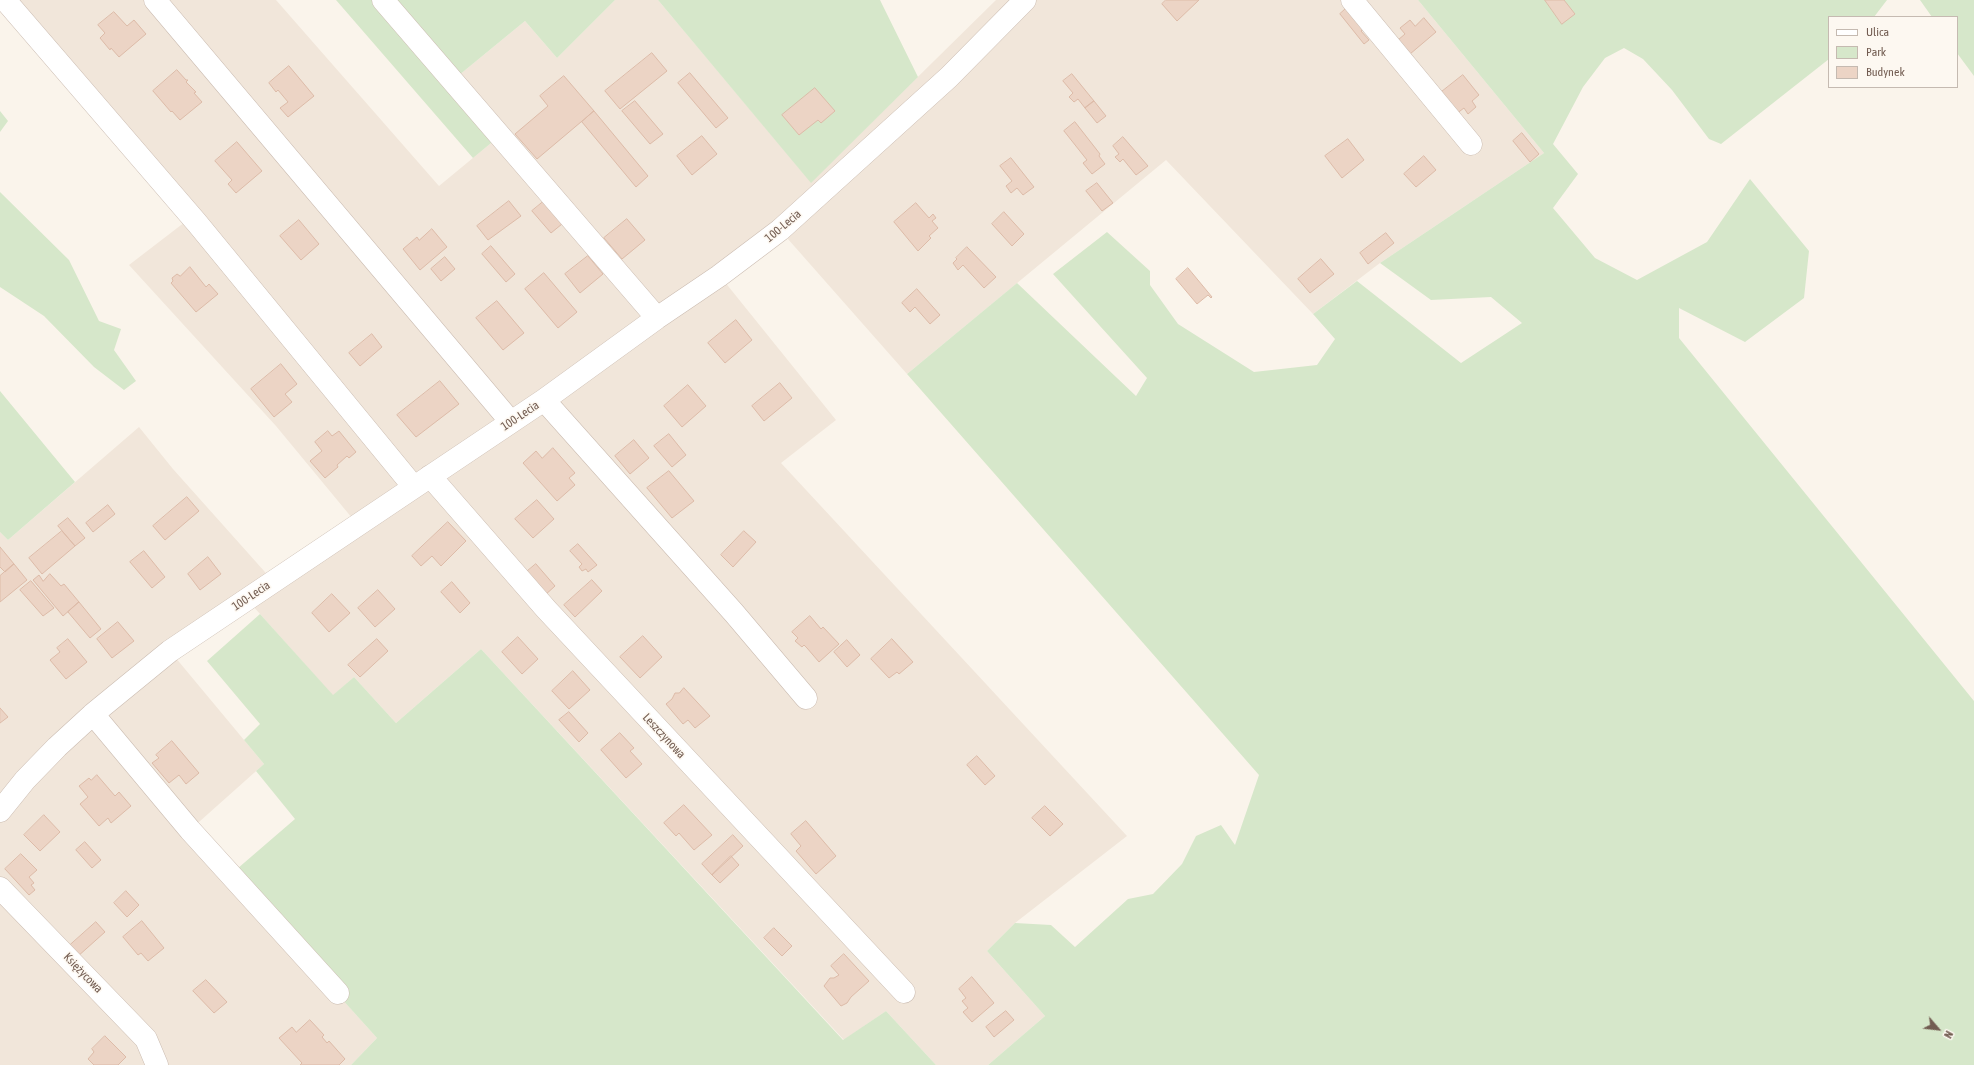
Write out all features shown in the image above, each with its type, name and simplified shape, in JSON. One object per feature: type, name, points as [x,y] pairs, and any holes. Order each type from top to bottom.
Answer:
[{"type":"street","name":"Leszczynowa","points":[[5,0],[422,481],[546,609],[904,992]]},
{"type":"street","points":[[155,0],[511,422]]},
{"type":"street","points":[[383,0],[656,318]]},
{"type":"street","name":"100-Lecia","points":[[0,811],[25,780],[57,747],[93,714],[170,651],[544,400],[656,318],[720,276],[780,230],[949,77],[1026,0]]},
{"type":"street","points":[[1352,0],[1471,144]]},
{"type":"street","points":[[544,400],[734,613],[806,698]]},
{"type":"street","points":[[93,714],[190,830],[338,993]]},
{"type":"street","name":"Księżycowa","points":[[0,888],[146,1039],[157,1065]]},
{"type":"shaded area","points":[[0,0],[276,0],[439,186],[502,134],[458,76],[525,21],[557,58],[615,0],[658,0],[811,182],[996,0],[1418,0],[1544,153],[1380,263],[1313,314],[1166,160],[907,374],[780,230],[720,276],[836,420],[781,463],[1127,836],[1015,923],[987,951],[1045,1016],[988,1065],[936,1065],[886,1011],[844,1040],[481,649],[396,723],[354,677],[333,696],[244,596],[170,651],[264,764],[190,830],[377,1038],[351,1065],[0,1065],[0,532],[8,540],[139,427],[173,469],[273,581],[357,524],[276,426],[129,265],[185,222]]},
{"type":"green space","points":[[336,0],[615,0],[557,58],[525,21],[458,76],[502,134],[473,158]]},
{"type":"green space","points":[[658,0],[880,0],[918,77],[811,183]]},
{"type":"green space","points":[[1418,0],[1887,0],[1875,16],[1828,16],[1828,60],[1721,144],[1709,139],[1672,90],[1643,59],[1624,48],[1605,58],[1583,87],[1553,144],[1578,174],[1553,208],[1595,258],[1637,280],[1707,242],[1750,179],[1809,251],[1804,298],[1745,342],[1679,308],[1679,338],[1974,701],[1974,1065],[988,1065],[1045,1016],[987,951],[1015,923],[1051,925],[1075,947],[1128,899],[1153,894],[1182,864],[1196,836],[1221,825],[1235,845],[1259,775],[907,374],[1017,283],[1136,396],[1147,378],[1053,274],[1107,232],[1150,271],[1150,285],[1178,324],[1254,372],[1317,365],[1335,339],[1313,314],[1357,281],[1461,363],[1522,323],[1491,297],[1431,300],[1380,263],[1544,153]]},
{"type":"green space","points":[[1920,0],[1974,0],[1974,76],[1958,54],[1958,16],[1931,16]]},
{"type":"green space","points":[[0,111],[8,121],[0,132]]},
{"type":"green space","points":[[0,192],[69,260],[99,321],[121,329],[114,350],[136,381],[124,390],[94,367],[44,316],[0,287]]},
{"type":"green space","points":[[0,391],[75,482],[8,540],[0,532]]},
{"type":"green space","points":[[260,614],[333,695],[354,677],[396,723],[481,649],[843,1040],[886,1011],[936,1065],[351,1065],[377,1038],[230,875],[295,819],[256,771],[264,764],[244,740],[260,724],[207,661]]},
{"type":"building","points":[[1166,0],[1199,0],[1177,21],[1162,4]]},
{"type":"building","points":[[1545,0],[1564,0],[1575,14],[1562,24]]},
{"type":"building","points":[[1349,6],[1366,27],[1361,31],[1369,40],[1364,44],[1340,14]]},
{"type":"building","points":[[114,12],[127,26],[134,20],[146,34],[119,57],[111,48],[110,50],[100,38],[105,33],[98,25]]},
{"type":"building","points":[[1424,18],[1436,32],[1410,54],[1398,40],[1405,34],[1400,28],[1410,20],[1415,26]]},
{"type":"building","points":[[652,53],[667,71],[620,109],[605,91]]},
{"type":"building","points":[[289,66],[314,96],[288,117],[280,108],[288,102],[278,90],[276,92],[269,83]]},
{"type":"building","points":[[177,70],[186,80],[188,80],[186,82],[196,92],[194,93],[202,102],[180,120],[153,91]]},
{"type":"building","points":[[690,73],[728,118],[716,128],[678,83]]},
{"type":"building","points":[[1072,74],[1094,101],[1085,108],[1078,99],[1074,102],[1069,97],[1073,93],[1063,81]]},
{"type":"building","points":[[1463,75],[1479,95],[1472,101],[1476,107],[1468,114],[1464,108],[1456,114],[1439,94]]},
{"type":"building","points":[[564,76],[594,111],[537,159],[515,134],[548,106],[540,96]]},
{"type":"building","points":[[815,88],[835,111],[821,123],[818,120],[799,135],[782,115]]},
{"type":"building","points":[[635,101],[663,134],[650,144],[622,111]]},
{"type":"building","points":[[1094,101],[1106,116],[1097,123],[1085,108]]},
{"type":"building","points":[[594,111],[648,176],[636,187],[582,122]]},
{"type":"building","points":[[1075,122],[1100,154],[1099,156],[1105,164],[1092,174],[1083,163],[1087,160],[1064,131]]},
{"type":"building","points":[[1522,133],[1539,154],[1530,162],[1513,141]]},
{"type":"building","points":[[702,136],[717,154],[692,175],[677,156]]},
{"type":"building","points":[[1123,137],[1148,166],[1136,175],[1123,159],[1120,162],[1115,157],[1119,154],[1113,146]]},
{"type":"building","points":[[1348,139],[1364,160],[1342,178],[1325,156]]},
{"type":"building","points":[[237,142],[262,171],[236,193],[228,184],[232,180],[215,161]]},
{"type":"building","points":[[1424,156],[1436,170],[1416,187],[1404,174]]},
{"type":"building","points":[[1011,158],[1034,187],[1023,195],[1017,188],[1011,193],[1006,186],[1012,181],[1000,166]]},
{"type":"building","points":[[1097,183],[1113,203],[1102,211],[1086,191]]},
{"type":"building","points":[[509,201],[521,216],[488,240],[477,226]]},
{"type":"building","points":[[543,202],[562,224],[551,233],[532,211]]},
{"type":"building","points":[[916,203],[929,218],[933,214],[936,218],[932,221],[938,228],[929,236],[931,238],[918,251],[894,222]]},
{"type":"building","points":[[1004,212],[1024,234],[1012,246],[992,224]]},
{"type":"building","points":[[627,219],[645,240],[622,259],[604,238]]},
{"type":"building","points":[[299,220],[319,244],[301,260],[280,236]]},
{"type":"building","points":[[432,229],[447,247],[420,270],[403,249],[417,237],[419,240]]},
{"type":"building","points":[[1386,233],[1394,243],[1368,264],[1360,253]]},
{"type":"building","points":[[491,246],[515,274],[506,282],[482,254]]},
{"type":"building","points":[[967,247],[996,277],[984,288],[963,265],[958,270],[953,263]]},
{"type":"building","points":[[588,256],[603,274],[580,293],[565,274]]},
{"type":"building","points":[[445,257],[455,269],[441,281],[431,269]]},
{"type":"building","points":[[1321,259],[1334,274],[1310,293],[1298,279]]},
{"type":"building","points":[[190,267],[206,287],[209,284],[218,294],[196,312],[171,283],[173,281],[172,278],[177,274],[180,276]]},
{"type":"building","points":[[1188,268],[1212,297],[1211,298],[1208,295],[1197,304],[1176,279]]},
{"type":"building","points":[[544,273],[577,312],[558,328],[525,289]]},
{"type":"building","points":[[917,289],[940,315],[930,324],[915,307],[910,312],[902,303]]},
{"type":"building","points":[[497,301],[524,333],[503,350],[476,318]]},
{"type":"building","points":[[736,320],[752,340],[725,363],[708,343]]},
{"type":"building","points":[[372,334],[382,347],[360,366],[349,353]]},
{"type":"building","points":[[281,364],[297,384],[285,394],[292,402],[274,417],[251,389]]},
{"type":"building","points":[[440,381],[459,404],[416,437],[397,415]]},
{"type":"building","points":[[780,383],[792,398],[764,421],[752,406]]},
{"type":"building","points":[[688,385],[706,406],[682,427],[664,406]]},
{"type":"building","points":[[328,431],[332,436],[339,431],[356,452],[349,458],[347,456],[337,465],[338,467],[325,478],[310,461],[322,451],[315,442]]},
{"type":"building","points":[[669,434],[686,455],[672,467],[654,446]]},
{"type":"building","points":[[634,440],[649,458],[630,474],[615,456]]},
{"type":"building","points":[[553,448],[575,473],[569,478],[575,485],[557,501],[523,463],[536,451],[542,458]]},
{"type":"building","points":[[669,471],[694,501],[672,518],[647,488]]},
{"type":"building","points":[[187,497],[199,511],[165,540],[153,526]]},
{"type":"building","points":[[537,500],[554,519],[533,538],[515,519]]},
{"type":"building","points":[[108,505],[115,514],[93,532],[86,523]]},
{"type":"building","points":[[68,518],[85,538],[75,546],[58,526]]},
{"type":"building","points":[[448,522],[466,541],[441,566],[432,556],[421,566],[412,556]]},
{"type":"building","points":[[62,531],[75,546],[42,574],[29,558]]},
{"type":"building","points":[[744,531],[756,542],[733,567],[721,555]]},
{"type":"building","points":[[578,544],[597,565],[588,572],[586,569],[582,571],[579,567],[582,564],[570,551]]},
{"type":"building","points":[[0,547],[14,564],[5,572],[0,567]]},
{"type":"building","points":[[144,551],[165,577],[152,588],[130,562]]},
{"type":"building","points":[[208,557],[221,574],[200,590],[188,574]]},
{"type":"building","points":[[14,564],[27,580],[0,602],[0,576]]},
{"type":"building","points":[[536,564],[555,586],[544,596],[524,574]]},
{"type":"building","points":[[50,574],[61,586],[64,584],[79,602],[63,616],[33,580],[39,575],[43,581]]},
{"type":"building","points":[[592,580],[602,591],[575,617],[564,605]]},
{"type":"building","points":[[31,581],[54,608],[43,616],[20,590]]},
{"type":"building","points":[[452,582],[470,603],[460,613],[441,592]]},
{"type":"building","points":[[378,590],[395,609],[375,627],[358,608]]},
{"type":"building","points":[[332,594],[350,613],[329,632],[312,613]]},
{"type":"building","points":[[79,602],[101,629],[90,638],[68,612]]},
{"type":"building","points":[[810,616],[821,629],[823,627],[839,644],[819,662],[804,645],[802,647],[795,641],[798,638],[792,632]]},
{"type":"building","points":[[118,622],[134,641],[112,658],[97,639]]},
{"type":"building","points":[[643,636],[662,657],[640,678],[620,657]]},
{"type":"building","points":[[518,637],[538,659],[522,674],[502,652]]},
{"type":"building","points":[[68,639],[87,662],[66,679],[50,660],[60,652],[57,648]]},
{"type":"building","points":[[377,639],[388,651],[360,677],[348,665]]},
{"type":"building","points":[[892,639],[913,662],[899,674],[897,672],[889,678],[871,659]]},
{"type":"building","points":[[847,640],[860,655],[847,667],[834,652]]},
{"type":"building","points":[[573,671],[590,690],[569,709],[552,691]]},
{"type":"building","points":[[684,688],[710,716],[695,728],[688,720],[683,724],[666,704],[672,699],[675,693],[679,693]]},
{"type":"building","points":[[0,708],[8,717],[0,723]]},
{"type":"building","points":[[569,712],[588,733],[579,742],[559,720]]},
{"type":"building","points":[[620,733],[634,748],[630,751],[642,764],[626,778],[601,750]]},
{"type":"building","points":[[172,741],[199,773],[186,784],[179,775],[169,783],[152,763],[159,758],[156,755]]},
{"type":"building","points":[[977,756],[995,776],[985,785],[967,765]]},
{"type":"building","points":[[97,775],[115,796],[119,792],[131,806],[111,823],[108,818],[99,826],[80,804],[88,797],[79,786],[89,778],[91,780]]},
{"type":"building","points":[[684,805],[712,835],[694,850],[679,833],[676,836],[664,823]]},
{"type":"building","points":[[1045,806],[1063,824],[1050,836],[1032,818]]},
{"type":"building","points":[[44,815],[60,832],[40,851],[24,835]]},
{"type":"building","points":[[806,821],[836,856],[816,874],[796,851],[801,846],[791,834]]},
{"type":"building","points":[[733,835],[743,846],[712,875],[702,864]]},
{"type":"building","points":[[85,842],[101,860],[92,868],[76,850]]},
{"type":"building","points":[[21,854],[37,870],[29,877],[34,883],[31,885],[35,890],[29,895],[5,869]]},
{"type":"building","points":[[731,856],[739,865],[720,883],[712,875]]},
{"type":"building","points":[[126,891],[139,905],[127,917],[114,903]]},
{"type":"building","points":[[142,921],[164,948],[148,961],[141,953],[138,955],[123,937]]},
{"type":"building","points":[[96,922],[105,932],[77,957],[68,947]]},
{"type":"building","points":[[774,928],[792,946],[782,956],[764,938]]},
{"type":"building","points":[[844,954],[869,981],[851,997],[847,1003],[841,1006],[824,986],[830,978],[834,978],[839,975],[831,966]]},
{"type":"building","points":[[972,977],[994,1003],[972,1022],[963,1012],[968,1008],[962,1001],[966,998],[959,989]]},
{"type":"building","points":[[206,980],[227,1002],[214,1013],[193,991]]},
{"type":"building","points":[[1006,1011],[1014,1020],[994,1037],[986,1027]]},
{"type":"building","points":[[310,1020],[324,1035],[322,1037],[327,1043],[329,1041],[345,1059],[339,1065],[300,1065],[302,1063],[279,1038],[292,1027],[296,1032]]},
{"type":"building","points":[[105,1036],[126,1057],[118,1065],[94,1065],[88,1059],[94,1052],[92,1049]]}]
